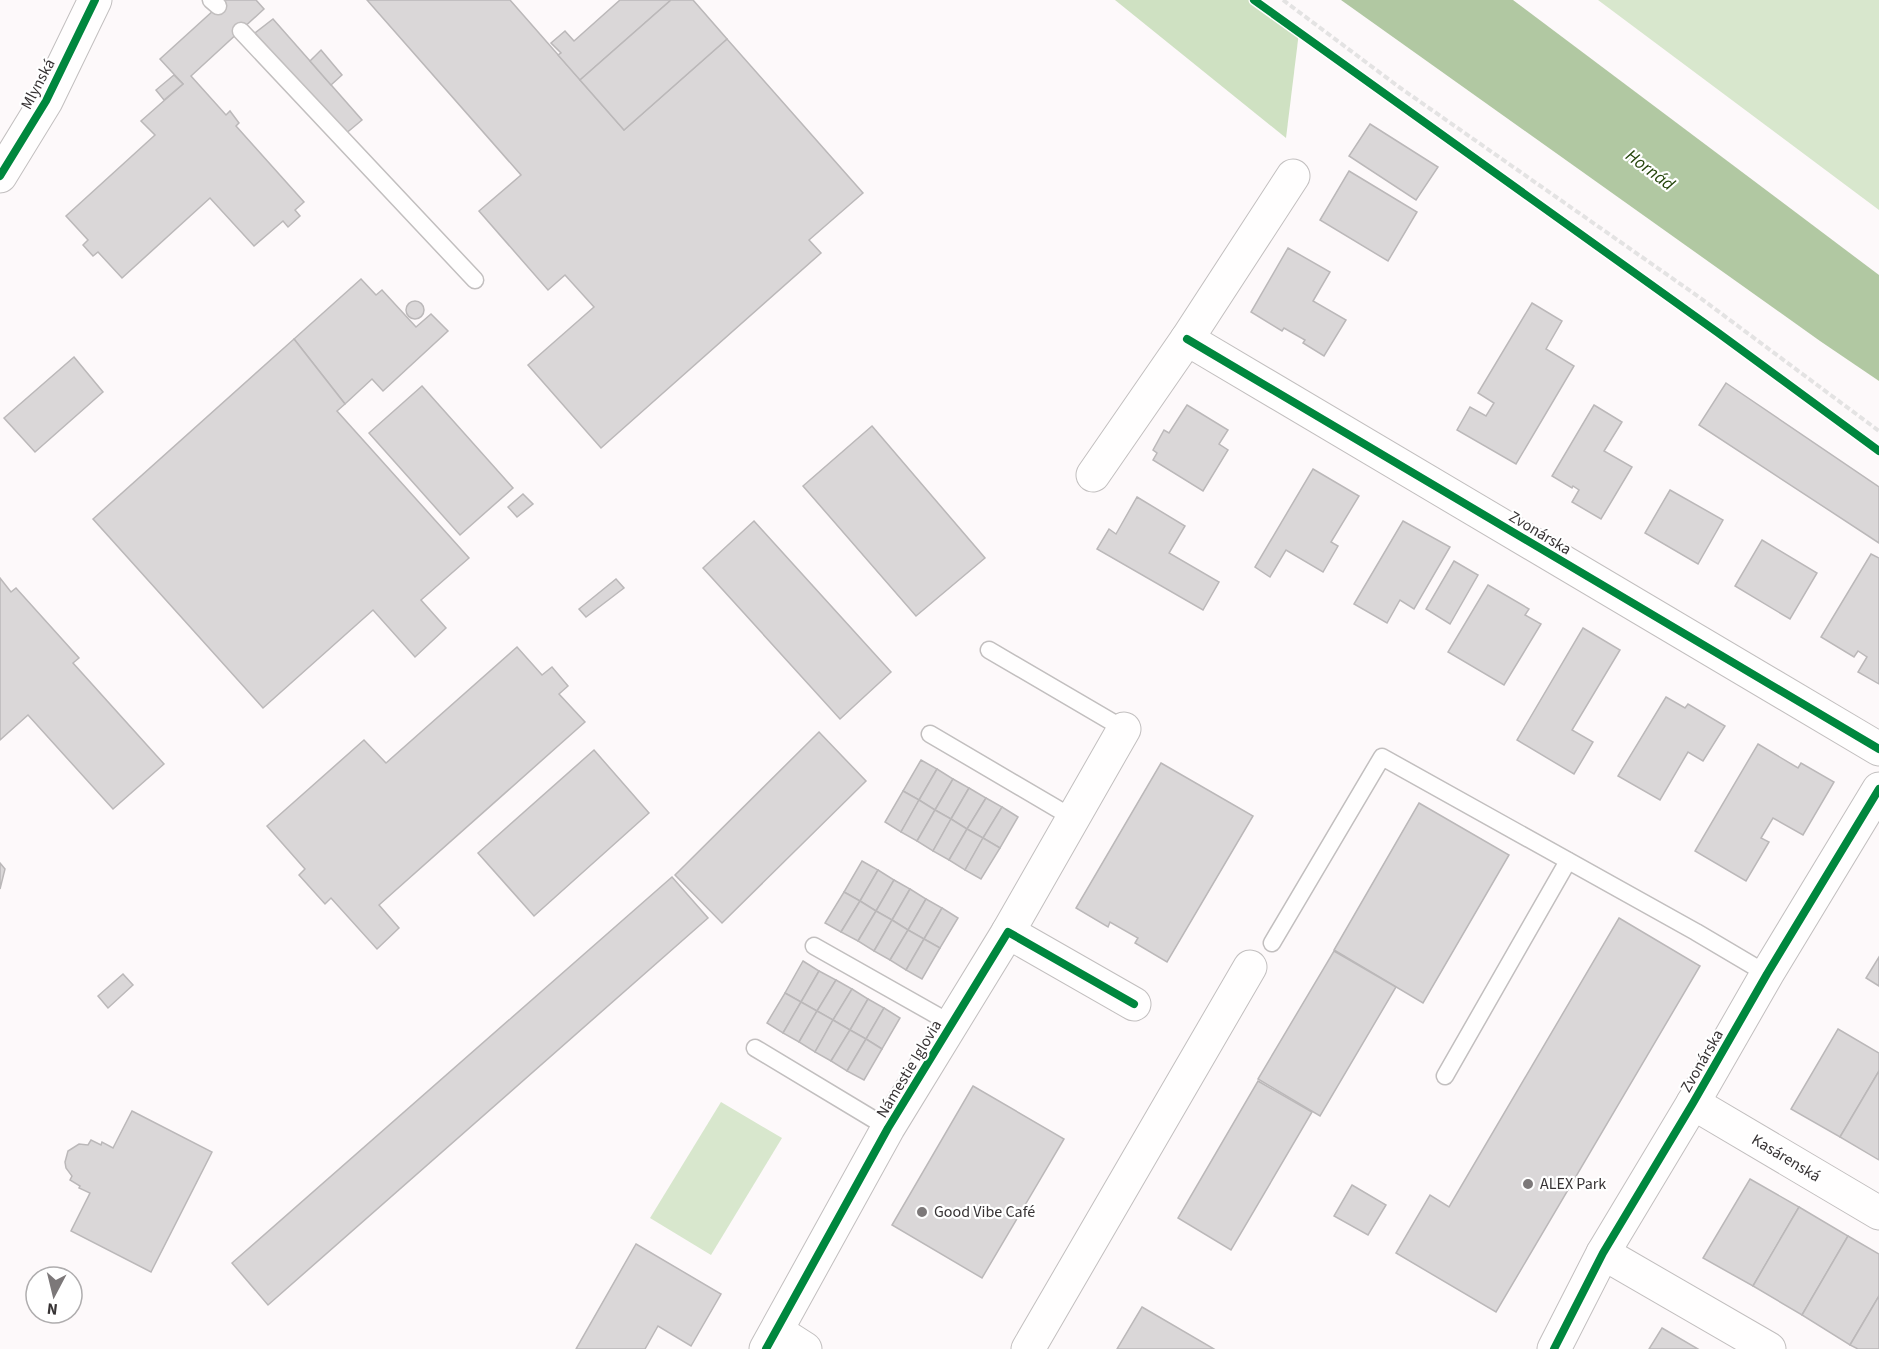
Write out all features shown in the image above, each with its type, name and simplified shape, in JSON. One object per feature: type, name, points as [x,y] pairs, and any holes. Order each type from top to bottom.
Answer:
[{"type":"street","name":"Mlynská","points":[[0,176],[46,101],[94,0]]},
{"type":"street","points":[[1093,475],[1187,339],[1293,176]]},
{"type":"street","name":"Zvonárska","points":[[1187,339],[1879,749]]},
{"type":"street","name":"Námestie Iglovia","points":[[805,1349],[772,1340],[888,1128],[1008,932],[1124,729]]},
{"type":"street","name":"Zvonárska","points":[[1554,1349],[1604,1253],[1694,1103],[1767,974],[1879,789]]},
{"type":"street","points":[[1008,932],[1134,1004]]},
{"type":"street","points":[[1028,1349],[1251,967]]},
{"type":"street","name":"Kasárenská","points":[[1694,1103],[1879,1213]]},
{"type":"street","points":[[1604,1253],[1769,1349]]},
{"type":"lane","points":[[241,31],[475,280]]},
{"type":"lane","points":[[988,650],[1124,729]]},
{"type":"lane","points":[[930,734],[1073,818]]},
{"type":"lane","points":[[1272,943],[1382,757],[1767,974]]},
{"type":"lane","points":[[1445,1076],[1568,861]]},
{"type":"lane","points":[[814,946],[952,1024]]},
{"type":"lane","points":[[755,1048],[888,1128]]},
{"type":"path","points":[[1283,0],[1399,87],[1699,297],[1879,431]]},
{"type":"shaded area","points":[[1115,0],[1261,0],[1299,32],[1286,138]]},
{"type":"shaded area","points":[[1598,0],[1879,0],[1879,210]]},
{"type":"shaded area","points":[[721,1102],[782,1138],[711,1255],[650,1218]]},
{"type":"water","name":"Hornád","points":[[1341,0],[1513,0],[1879,275],[1879,381],[1820,341]]},
{"type":"building","points":[[225,0],[256,0],[264,9],[191,76],[226,115],[230,111],[239,123],[236,126],[304,202],[295,210],[300,216],[288,227],[283,221],[254,246],[210,198],[122,278],[98,252],[93,256],[83,245],[88,240],[66,216],[155,135],[141,121],[183,84],[160,59]]},
{"type":"building","points":[[367,0],[510,0],[624,130],[727,39],[863,193],[809,240],[821,253],[601,448],[528,365],[594,307],[565,275],[548,290],[479,211],[521,175]]},
{"type":"building","points":[[620,0],[671,0],[580,80],[558,55],[561,53],[551,43],[565,31],[574,41]]},
{"type":"building","points":[[671,0],[693,0],[727,39],[624,130],[580,80]]},
{"type":"building","points":[[273,19],[362,120],[344,135],[255,33]]},
{"type":"building","points":[[321,50],[342,75],[331,85],[310,61]]},
{"type":"building","points":[[174,75],[183,84],[164,100],[156,90]]},
{"type":"building","points":[[1370,124],[1438,167],[1416,200],[1349,156]]},
{"type":"building","points":[[1349,171],[1417,212],[1388,261],[1320,220]]},
{"type":"building","points":[[1288,248],[1330,272],[1313,301],[1346,320],[1324,356],[1303,343],[1305,340],[1284,328],[1282,331],[1251,312]]},
{"type":"building","points":[[361,279],[376,295],[382,290],[416,327],[431,314],[448,331],[383,391],[372,379],[345,404],[294,339]]},
{"type":"building","points":[[411,301],[419,301],[424,306],[422,317],[411,319],[406,314],[406,306]]},
{"type":"building","points":[[1532,303],[1562,321],[1546,349],[1574,366],[1516,464],[1457,430],[1470,407],[1486,416],[1494,403],[1478,393]]},
{"type":"building","points":[[294,339],[345,404],[337,411],[469,558],[421,600],[446,628],[415,657],[373,610],[263,708],[93,519]]},
{"type":"building","points":[[74,357],[103,392],[35,452],[4,418]]},
{"type":"building","points":[[1726,383],[1879,487],[1879,543],[1699,425]]},
{"type":"building","points":[[422,386],[513,488],[460,535],[369,433]]},
{"type":"building","points":[[1187,405],[1228,430],[1219,444],[1228,450],[1203,491],[1153,460],[1157,453],[1153,450],[1164,430],[1169,433]]},
{"type":"building","points":[[1594,405],[1622,422],[1604,451],[1632,467],[1601,519],[1572,502],[1579,490],[1552,476]]},
{"type":"building","points":[[872,426],[985,558],[916,616],[803,486]]},
{"type":"building","points":[[1313,469],[1359,496],[1331,542],[1338,546],[1323,572],[1286,550],[1270,577],[1255,567]]},
{"type":"building","points":[[1670,490],[1723,520],[1698,564],[1645,533]]},
{"type":"building","points":[[523,494],[533,504],[517,517],[508,507]]},
{"type":"building","points":[[1137,497],[1185,526],[1169,553],[1219,582],[1203,610],[1097,549],[1109,529],[1116,534]]},
{"type":"building","points":[[754,521],[891,672],[840,719],[703,568]]},
{"type":"building","points":[[1403,521],[1450,547],[1414,609],[1400,600],[1387,623],[1354,604]]},
{"type":"building","points":[[1762,540],[1817,573],[1790,619],[1735,586]]},
{"type":"building","points":[[1871,554],[1879,558],[1879,684],[1858,672],[1867,657],[1858,651],[1854,657],[1821,637]]},
{"type":"building","points":[[1454,561],[1478,575],[1450,624],[1426,609]]},
{"type":"building","points":[[0,578],[11,592],[16,588],[79,658],[73,663],[164,764],[113,809],[28,715],[0,740]]},
{"type":"building","points":[[616,579],[624,588],[586,617],[579,609]]},
{"type":"building","points":[[1488,585],[1529,609],[1525,615],[1541,624],[1504,685],[1448,652]]},
{"type":"building","points":[[1583,628],[1620,650],[1572,730],[1593,742],[1574,774],[1517,740]]},
{"type":"building","points":[[517,647],[542,675],[552,667],[568,686],[559,694],[585,722],[379,905],[399,928],[377,949],[331,898],[325,904],[299,875],[305,869],[267,826],[364,740],[386,763]]},
{"type":"building","points":[[1666,697],[1685,708],[1688,704],[1725,726],[1703,761],[1688,752],[1660,800],[1618,776]]},
{"type":"building","points":[[819,732],[866,781],[722,923],[675,875]]},
{"type":"building","points":[[1758,744],[1798,768],[1801,763],[1834,782],[1803,835],[1773,818],[1761,838],[1769,842],[1746,881],[1695,851]]},
{"type":"building","points":[[594,750],[649,813],[534,916],[478,853]]},
{"type":"building","points":[[921,760],[937,769],[919,800],[903,791]]},
{"type":"building","points":[[1161,763],[1253,816],[1167,962],[1135,943],[1138,938],[1110,922],[1108,927],[1076,908]]},
{"type":"building","points":[[937,769],[953,779],[935,810],[919,800]]},
{"type":"building","points":[[953,779],[969,788],[951,819],[935,810]]},
{"type":"building","points":[[969,788],[986,798],[967,829],[951,819]]},
{"type":"building","points":[[903,791],[919,800],[901,832],[885,822]]},
{"type":"building","points":[[986,798],[1002,807],[983,838],[967,829]]},
{"type":"building","points":[[919,800],[935,810],[917,841],[901,832]]},
{"type":"building","points":[[1419,803],[1509,855],[1423,1003],[1334,950]]},
{"type":"building","points":[[1002,807],[1018,817],[1000,848],[983,838]]},
{"type":"building","points":[[935,810],[951,819],[933,851],[917,841]]},
{"type":"building","points":[[951,819],[967,829],[949,860],[933,851]]},
{"type":"building","points":[[967,829],[983,838],[965,870],[949,860]]},
{"type":"building","points":[[983,838],[1000,848],[981,879],[965,870]]},
{"type":"building","points":[[862,861],[878,870],[860,901],[844,892]]},
{"type":"building","points":[[0,863],[5,869],[0,889]]},
{"type":"building","points":[[878,870],[894,880],[876,911],[860,901]]},
{"type":"building","points":[[672,877],[708,918],[268,1305],[232,1263]]},
{"type":"building","points":[[894,880],[910,889],[892,920],[876,911]]},
{"type":"building","points":[[910,889],[926,899],[908,930],[892,920]]},
{"type":"building","points":[[844,892],[860,901],[841,932],[825,923]]},
{"type":"building","points":[[926,899],[942,908],[924,939],[908,930]]},
{"type":"building","points":[[860,901],[876,911],[858,941],[841,932]]},
{"type":"building","points":[[942,908],[958,918],[940,948],[924,939]]},
{"type":"building","points":[[876,911],[892,920],[874,951],[858,941]]},
{"type":"building","points":[[1619,918],[1700,966],[1496,1312],[1396,1253],[1430,1195],[1449,1207]]},
{"type":"building","points":[[892,920],[908,930],[890,960],[874,951]]},
{"type":"building","points":[[908,930],[924,939],[906,970],[890,960]]},
{"type":"building","points":[[924,939],[940,948],[922,979],[906,970]]},
{"type":"building","points":[[1334,951],[1396,987],[1320,1116],[1258,1079]]},
{"type":"building","points":[[1879,957],[1879,986],[1866,978]]},
{"type":"building","points":[[803,961],[819,971],[801,1002],[785,993]]},
{"type":"building","points":[[819,971],[836,980],[817,1011],[801,1002]]},
{"type":"building","points":[[123,974],[133,985],[108,1008],[98,996]]},
{"type":"building","points":[[836,980],[852,989],[833,1020],[817,1011]]},
{"type":"building","points":[[852,989],[868,999],[850,1030],[833,1020]]},
{"type":"building","points":[[785,993],[801,1002],[783,1033],[767,1023]]},
{"type":"building","points":[[868,999],[884,1008],[866,1039],[850,1030]]},
{"type":"building","points":[[801,1002],[817,1011],[799,1042],[783,1033]]},
{"type":"building","points":[[884,1008],[900,1018],[882,1049],[866,1039]]},
{"type":"building","points":[[817,1011],[833,1020],[815,1052],[799,1042]]},
{"type":"building","points":[[833,1020],[850,1030],[831,1061],[815,1052]]},
{"type":"building","points":[[1838,1029],[1879,1053],[1879,1071],[1840,1137],[1791,1109]]},
{"type":"building","points":[[850,1030],[866,1039],[847,1071],[831,1061]]},
{"type":"building","points":[[866,1039],[882,1049],[864,1080],[847,1071]]},
{"type":"building","points":[[1879,1071],[1879,1160],[1840,1137]]},
{"type":"building","points":[[1258,1081],[1312,1112],[1231,1250],[1178,1218]]},
{"type":"building","points":[[973,1086],[1064,1139],[982,1278],[892,1225]]},
{"type":"building","points":[[132,1111],[212,1152],[151,1272],[71,1231],[90,1193],[79,1188],[80,1186],[70,1180],[72,1176],[65,1162],[68,1151],[79,1144],[88,1145],[91,1140],[101,1145],[102,1142],[113,1148]]},
{"type":"building","points":[[1750,1179],[1799,1207],[1753,1286],[1703,1258]]},
{"type":"building","points":[[1352,1185],[1386,1205],[1368,1235],[1334,1216]]},
{"type":"building","points":[[1799,1207],[1848,1236],[1802,1315],[1753,1286]]},
{"type":"building","points":[[1848,1236],[1879,1254],[1879,1296],[1850,1345],[1802,1315]]},
{"type":"building","points":[[636,1244],[721,1294],[691,1346],[658,1326],[645,1349],[576,1349]]},
{"type":"building","points":[[1879,1296],[1879,1349],[1858,1349],[1850,1345]]},
{"type":"building","points":[[1142,1307],[1214,1349],[1117,1349]]},
{"type":"building","points":[[1662,1328],[1698,1349],[1649,1349]]},
{"type":"cycle path","points":[[0,176],[46,101],[95,0]]},
{"type":"cycle path","points":[[1254,0],[1879,451]]},
{"type":"cycle path","points":[[1187,339],[1879,749]]},
{"type":"cycle path","points":[[1554,1349],[1603,1253],[1879,789]]},
{"type":"cycle path","points":[[766,1349],[888,1128],[1008,932],[1134,1004]]},
{"type":"place","name":"ALEX Park","points":[[1528,1184]]},
{"type":"place","name":"Good Vibe Café","points":[[922,1212]]}]
